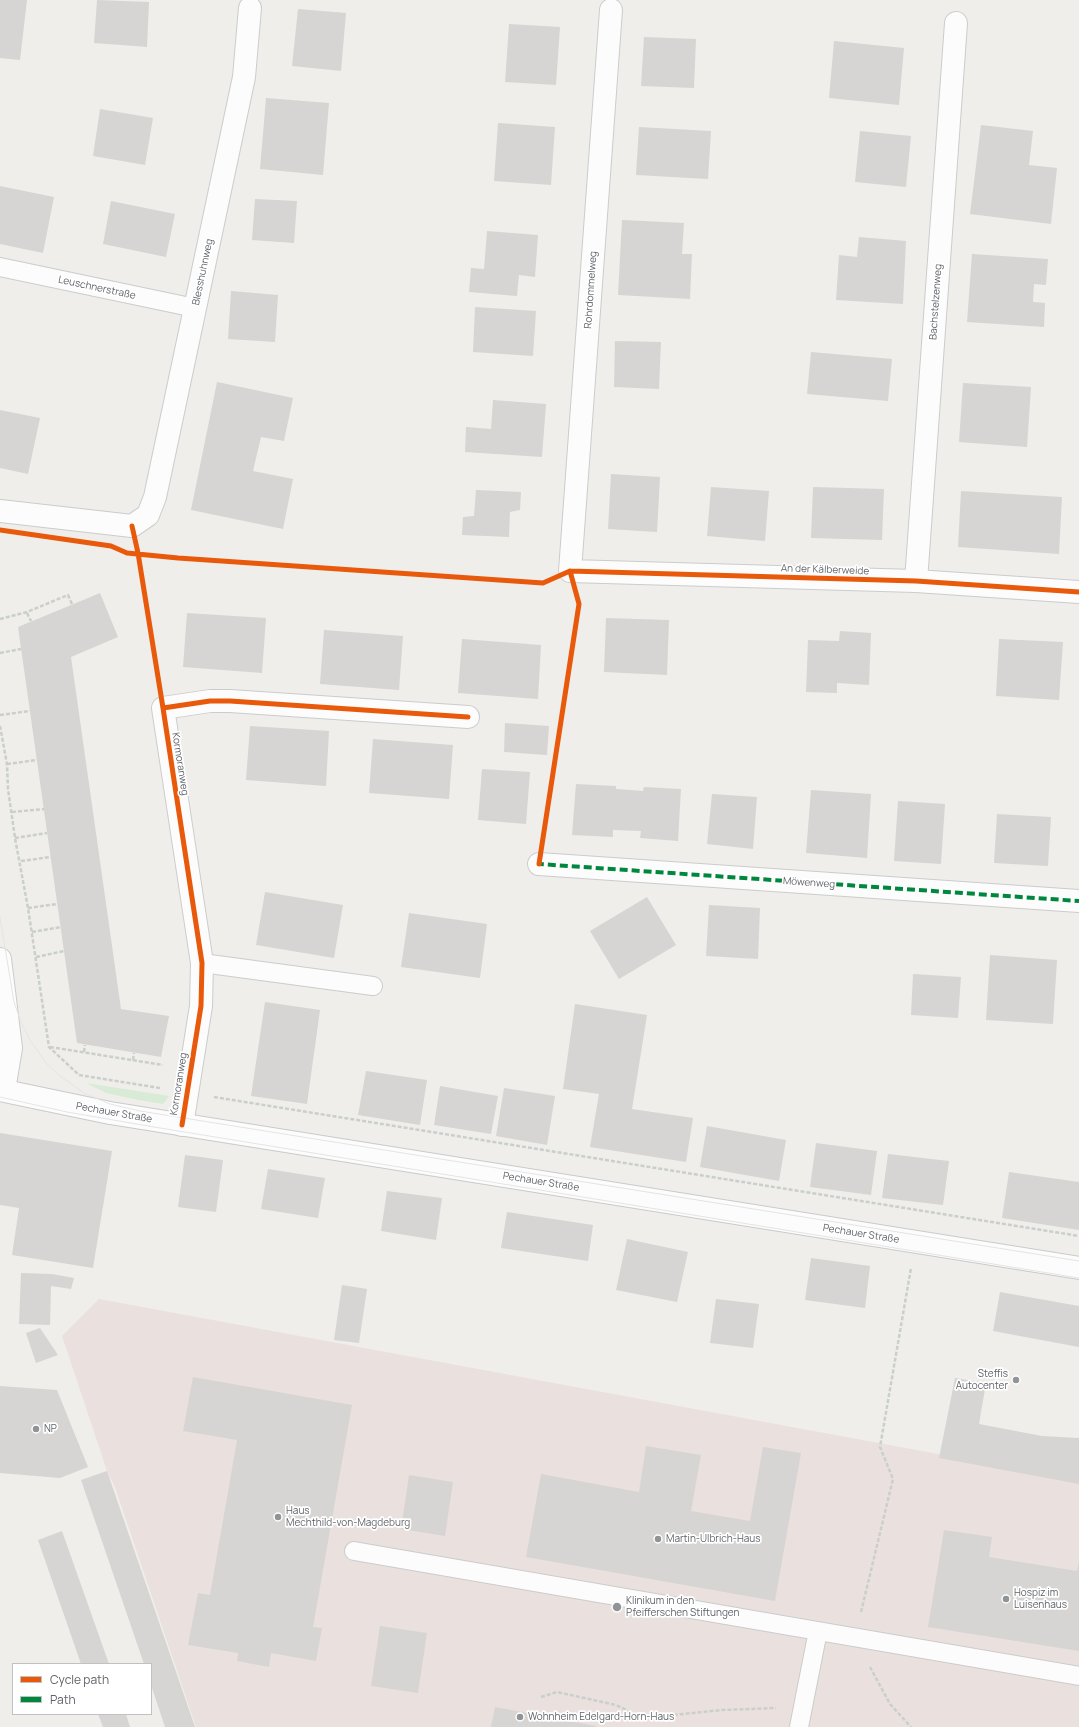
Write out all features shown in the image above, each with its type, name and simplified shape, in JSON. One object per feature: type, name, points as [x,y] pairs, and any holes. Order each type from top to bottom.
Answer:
[{"type":"street","name":"Blesshuhnweg","points":[[0,511],[132,526],[148,515],[155,498],[244,77],[250,8]]},
{"type":"street","name":"Rohrdommelweg","points":[[570,571],[611,10]]},
{"type":"street","name":"Bachstelzenweg","points":[[916,581],[956,23]]},
{"type":"street","name":"An der Kälberweide","points":[[570,571],[916,581],[1079,592]]},
{"type":"street","name":"Kormoranweg","points":[[182,1125],[201,1006],[202,963],[163,708],[210,701],[230,701],[468,717]]},
{"type":"street","name":"Möwenweg","points":[[539,864],[1079,901]]},
{"type":"street","points":[[0,959],[11,1048],[2,1090]]},
{"type":"street","name":"Pechauer Straße","points":[[2,1090],[65,1105],[182,1125],[1079,1268]]},
{"type":"lane","name":"Leuschnerstraße","points":[[0,267],[195,308]]},
{"type":"lane","points":[[202,963],[373,986]]},
{"type":"lane","points":[[354,1551],[1079,1676]]},
{"type":"lane","points":[[799,1727],[818,1631]]},
{"type":"path","points":[[0,619],[27,612],[68,595],[72,604]]},
{"type":"path","points":[[27,612],[31,621]]},
{"type":"path","points":[[0,653],[21,649]]},
{"type":"path","points":[[0,715],[30,712]]},
{"type":"path","points":[[0,726],[7,764],[8,789],[15,838],[21,861],[49,1046],[79,1075],[1079,1236]]},
{"type":"path","points":[[7,764],[37,760]]},
{"type":"path","points":[[12,812],[44,809]]},
{"type":"path","points":[[15,838],[47,833]]},
{"type":"path","points":[[21,861],[51,857]]},
{"type":"path","points":[[28,908],[57,904]]},
{"type":"path","points":[[32,932],[60,927]]},
{"type":"path","points":[[36,957],[64,951]]},
{"type":"path","points":[[84,1052],[85,1045]]},
{"type":"path","points":[[49,1046],[164,1065]]},
{"type":"path","points":[[133,1060],[134,1053]]},
{"type":"path","points":[[911,1727],[890,1704],[855,1638],[893,1479],[880,1447],[912,1262]]},
{"type":"path","points":[[541,1696],[557,1692],[616,1705],[643,1718],[722,1710],[803,1707]]},
{"type":"shaded area","name":"Klinikum in den Pfeifferschen Stiftungen","points":[[99,1299],[1079,1480],[1079,1727],[196,1727],[62,1336]]},
{"type":"green space","points":[[86,1083],[169,1096],[163,1104],[106,1093]]},
{"type":"building","points":[[0,0],[27,0],[20,60],[0,58]]},
{"type":"building","points":[[97,0],[149,2],[147,47],[94,43]]},
{"type":"building","points":[[298,9],[346,13],[341,71],[292,66]]},
{"type":"building","points":[[509,24],[560,27],[556,85],[505,82]]},
{"type":"building","points":[[644,37],[696,39],[694,88],[641,86]]},
{"type":"building","points":[[834,41],[904,48],[899,105],[829,98]]},
{"type":"building","points":[[266,98],[329,103],[323,175],[260,169]]},
{"type":"building","points":[[100,109],[153,118],[145,165],[93,156]]},
{"type":"building","points":[[498,123],[555,127],[551,185],[494,181]]},
{"type":"building","points":[[981,125],[1033,131],[1029,165],[1057,168],[1051,224],[970,214]]},
{"type":"building","points":[[639,127],[711,131],[708,179],[636,175]]},
{"type":"building","points":[[860,131],[911,136],[906,187],[855,182]]},
{"type":"building","points":[[0,186],[54,197],[43,253],[0,244]]},
{"type":"building","points":[[255,199],[297,201],[294,243],[252,240]]},
{"type":"building","points":[[111,201],[175,214],[166,257],[103,244]]},
{"type":"building","points":[[622,220],[684,223],[682,254],[692,254],[690,299],[618,295]]},
{"type":"building","points":[[487,231],[538,235],[535,277],[519,275],[517,296],[469,292],[471,268],[484,269]]},
{"type":"building","points":[[859,237],[906,241],[903,304],[836,300],[839,255],[857,257]]},
{"type":"building","points":[[972,254],[1048,259],[1046,285],[1034,284],[1033,302],[1045,303],[1044,327],[967,322]]},
{"type":"building","points":[[231,291],[278,295],[275,342],[228,339]]},
{"type":"building","points":[[475,307],[536,311],[533,356],[473,352]]},
{"type":"building","points":[[615,341],[661,342],[659,389],[614,387]]},
{"type":"building","points":[[811,352],[892,359],[888,401],[807,394]]},
{"type":"building","points":[[217,382],[293,398],[284,441],[261,437],[253,471],[293,479],[283,529],[191,510]]},
{"type":"building","points":[[963,383],[1031,387],[1027,447],[959,442]]},
{"type":"building","points":[[493,400],[546,404],[542,457],[465,452],[466,427],[491,429]]},
{"type":"building","points":[[0,410],[40,418],[28,474],[0,468]]},
{"type":"building","points":[[611,474],[660,477],[657,532],[608,529]]},
{"type":"building","points":[[711,487],[769,491],[765,541],[707,536]]},
{"type":"building","points":[[813,487],[884,489],[882,540],[811,538]]},
{"type":"building","points":[[476,490],[521,492],[520,510],[510,512],[509,537],[462,535],[463,517],[474,516]]},
{"type":"building","points":[[961,491],[1062,497],[1059,554],[958,547]]},
{"type":"building","points":[[100,593],[118,637],[71,657],[121,1009],[169,1016],[161,1057],[77,1043],[18,627]]},
{"type":"building","points":[[187,613],[266,618],[262,673],[183,667]]},
{"type":"building","points":[[606,618],[669,620],[667,675],[604,672]]},
{"type":"building","points":[[324,630],[403,636],[399,690],[320,684]]},
{"type":"building","points":[[840,631],[871,633],[869,685],[837,683],[837,693],[806,692],[808,640],[839,641]]},
{"type":"building","points":[[462,639],[541,645],[538,699],[458,693]]},
{"type":"building","points":[[999,639],[1063,642],[1059,700],[996,696]]},
{"type":"building","points":[[505,723],[549,726],[547,755],[504,752]]},
{"type":"building","points":[[250,726],[329,731],[326,786],[246,780]]},
{"type":"building","points":[[373,739],[453,745],[449,799],[369,793]]},
{"type":"building","points":[[482,769],[530,772],[526,824],[478,820]]},
{"type":"building","points":[[576,784],[616,786],[616,789],[643,791],[644,787],[681,789],[678,841],[640,838],[641,831],[613,830],[613,837],[572,835]]},
{"type":"building","points":[[811,790],[871,794],[867,858],[806,853]]},
{"type":"building","points":[[712,794],[757,797],[753,849],[707,844]]},
{"type":"building","points":[[898,801],[945,804],[941,864],[894,861]]},
{"type":"building","points":[[997,814],[1051,817],[1048,866],[994,863]]},
{"type":"building","points":[[265,892],[343,905],[334,958],[256,945]]},
{"type":"building","points":[[647,897],[676,945],[619,979],[590,931]]},
{"type":"building","points":[[709,905],[760,908],[758,959],[706,956]]},
{"type":"building","points":[[409,913],[487,924],[480,978],[401,967]]},
{"type":"building","points":[[990,955],[1057,960],[1053,1024],[986,1020]]},
{"type":"building","points":[[913,974],[961,977],[958,1018],[911,1015]]},
{"type":"building","points":[[265,1002],[320,1010],[307,1104],[251,1096]]},
{"type":"building","points":[[575,1004],[647,1015],[632,1109],[693,1118],[686,1162],[590,1147],[599,1094],[563,1089]]},
{"type":"building","points":[[366,1071],[427,1080],[420,1125],[358,1115]]},
{"type":"building","points":[[440,1086],[498,1096],[491,1134],[434,1125]]},
{"type":"building","points":[[504,1088],[555,1096],[547,1145],[496,1136]]},
{"type":"building","points":[[707,1126],[786,1140],[779,1181],[700,1167]]},
{"type":"building","points":[[0,1133],[112,1151],[93,1268],[12,1255],[19,1208],[0,1205]]},
{"type":"building","points":[[816,1143],[877,1151],[871,1195],[810,1187]]},
{"type":"building","points":[[888,1154],[949,1161],[943,1205],[882,1198]]},
{"type":"building","points":[[185,1155],[223,1160],[216,1212],[178,1207]]},
{"type":"building","points":[[268,1169],[325,1178],[318,1218],[261,1209]]},
{"type":"building","points":[[1009,1172],[1079,1182],[1079,1230],[1002,1218]]},
{"type":"building","points":[[387,1191],[442,1198],[436,1240],[381,1231]]},
{"type":"building","points":[[507,1212],[593,1225],[588,1261],[501,1248]]},
{"type":"building","points":[[627,1239],[688,1252],[677,1302],[616,1290]]},
{"type":"building","points":[[811,1258],[870,1266],[865,1308],[805,1300]]},
{"type":"building","points":[[21,1273],[52,1274],[74,1278],[71,1289],[51,1286],[50,1325],[19,1324]]},
{"type":"building","points":[[342,1285],[367,1289],[359,1343],[334,1340]]},
{"type":"building","points":[[1000,1292],[1079,1306],[1079,1347],[993,1331]]},
{"type":"building","points":[[716,1299],[759,1304],[753,1348],[710,1343]]},
{"type":"building","points":[[40,1328],[58,1355],[36,1363],[26,1333]]},
{"type":"building","name":"Haus Mechthild-von-Magdeburg","points":[[193,1377],[352,1405],[313,1627],[322,1628],[316,1661],[271,1653],[269,1667],[237,1661],[238,1653],[188,1645],[198,1593],[210,1595],[237,1440],[183,1431]]},
{"type":"building","points":[[955,1378],[986,1383],[979,1424],[1042,1436],[1079,1438],[1079,1484],[939,1458]]},
{"type":"building","name":"NP","points":[[0,1386],[57,1390],[88,1467],[60,1478],[0,1473]]},
{"type":"building","name":"Martin-Ulbrich-Haus","points":[[646,1446],[701,1455],[691,1511],[750,1521],[763,1447],[801,1453],[775,1601],[526,1557],[541,1474],[639,1492]]},
{"type":"building","points":[[107,1471],[195,1727],[165,1727],[152,1688],[152,1663],[144,1663],[81,1480]]},
{"type":"building","points":[[409,1475],[453,1482],[445,1536],[401,1529]]},
{"type":"building","name":"Hospiz im Luisenhaus","points":[[944,1530],[992,1537],[989,1557],[1077,1571],[1079,1562],[1079,1651],[928,1627]]},
{"type":"building","points":[[62,1531],[109,1663],[81,1663],[38,1540]]},
{"type":"building","points":[[380,1626],[427,1633],[418,1693],[371,1686]]},
{"type":"building","name":"Wohnheim Edelgard-Horn-Haus","points":[[495,1707],[596,1726],[596,1727],[491,1727]]},
{"type":"building","points":[[98,1715],[126,1715],[130,1727],[103,1727]]},
{"type":"tram line","points":[[0,917],[14,1002],[21,1022],[30,1040],[46,1063],[60,1076],[84,1093],[110,1104],[140,1111],[1079,1261]]},
{"type":"tram line","points":[[0,1097],[67,1112],[154,1127],[1079,1278]]},
{"type":"marked path","points":[[540,861],[539,864],[1079,901]]},
{"type":"cycle path","points":[[132,526],[138,553],[163,708]]},
{"type":"cycle path","points":[[0,530],[111,546],[127,553],[178,558],[543,583],[570,571],[916,581],[1079,592]]},
{"type":"cycle path","points":[[539,864],[579,604],[570,571]]},
{"type":"cycle path","points":[[182,1125],[201,1006],[202,963],[163,708],[210,701],[230,701],[468,717]]},
{"type":"place","name":"Steffis Autocenter","points":[[1016,1380]]},
{"type":"place","name":"NP","points":[[36,1429]]},
{"type":"place","name":"Haus Mechthild-von-Magdeburg","points":[[278,1517]]},
{"type":"place","name":"Martin-Ulbrich-Haus","points":[[658,1539]]},
{"type":"place","name":"Hospiz im Luisenhaus","points":[[1006,1599]]},
{"type":"place","name":"Klinikum in den Pfeifferschen Stiftungen","points":[[617,1607]]},
{"type":"place","name":"Wohnheim Edelgard-Horn-Haus","points":[[520,1717]]}]
